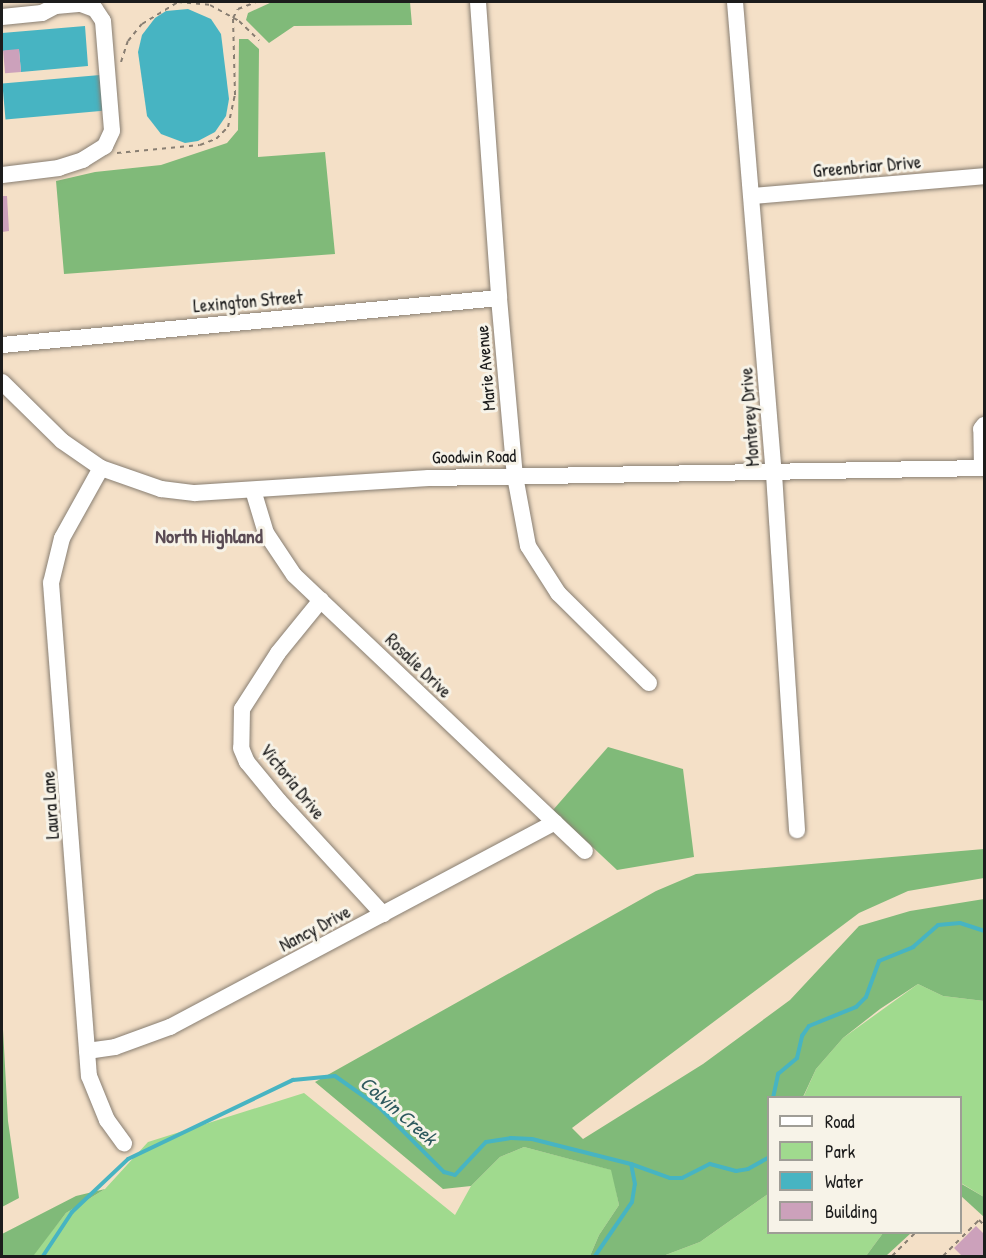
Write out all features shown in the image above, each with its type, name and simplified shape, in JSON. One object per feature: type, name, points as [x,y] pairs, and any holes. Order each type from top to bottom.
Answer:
[{"type":"street","name":"Marie Avenue","points":[[478,2],[499,298],[515,476],[528,546],[541,572],[650,683]]},
{"type":"street","name":"Monterey Drive","points":[[735,2],[774,474],[797,830]]},
{"type":"street","points":[[2,17],[42,13],[67,3],[87,6],[103,21],[112,131],[105,146],[95,154],[59,168],[2,175]]},
{"type":"street","name":"Greenbriar Drive","points":[[752,196],[984,176]]},
{"type":"street","name":"Lexington Street","points":[[2,345],[499,298]]},
{"type":"street","name":"Goodwin Road","points":[[2,382],[62,441],[101,468],[161,489],[253,490],[356,480],[682,471],[774,474],[983,468]]},
{"type":"street","points":[[983,468],[984,424]]},
{"type":"street","name":"Laura Lane","points":[[101,468],[62,538],[51,583],[87,1050],[93,1093],[124,1143]]},
{"type":"street","name":"Rosalie Drive","points":[[253,490],[256,508],[279,555],[321,600],[585,851]]},
{"type":"street","name":"Victoria Drive","points":[[321,600],[278,653],[242,709],[241,748],[247,762],[279,801],[383,914]]},
{"type":"street","name":"Nancy Drive","points":[[87,1050],[115,1047],[170,1027],[555,822]]},
{"type":"path","points":[[95,154],[188,148],[209,142],[223,132],[235,107],[233,18],[238,9],[256,2]]},
{"type":"path","points":[[120,66],[133,33],[167,6],[198,3],[233,18],[260,39]]},
{"type":"path","points":[[943,1257],[979,1220],[984,1225]]},
{"type":"path","points":[[892,1257],[915,1234]]},
{"type":"green space","points":[[272,2],[410,2],[412,25],[294,26],[269,43],[246,20],[248,13]]},
{"type":"green space","points":[[239,39],[248,39],[259,49],[258,157],[325,152],[335,254],[64,274],[56,181],[95,172],[161,165],[227,143],[238,130]]},
{"type":"green space","points":[[608,747],[683,769],[694,857],[617,870],[553,810]]},
{"type":"green space","points":[[984,849],[984,878],[908,891],[859,913],[572,1128],[583,1139],[703,1064],[790,1000],[859,926],[910,911],[984,899],[984,1001],[943,996],[918,984],[880,1009],[843,1038],[816,1069],[803,1096],[767,1096],[767,1195],[700,1242],[663,1256],[590,1256],[599,1235],[619,1205],[611,1170],[524,1147],[500,1157],[471,1186],[443,1189],[315,1082],[656,891],[696,874]]},
{"type":"green space","points":[[918,984],[943,996],[984,1001],[984,1197],[962,1184],[962,1096],[804,1096],[816,1069],[843,1038]]},
{"type":"green space","points":[[2,1011],[8,1121],[19,1198],[2,1207]]},
{"type":"green space","points":[[304,1093],[455,1215],[471,1186],[500,1157],[524,1147],[612,1170],[619,1205],[599,1235],[590,1256],[32,1256],[66,1213],[105,1189],[148,1142]]},
{"type":"green space","points":[[962,1184],[984,1197],[984,1217],[962,1197]]},
{"type":"green space","points":[[105,1189],[66,1213],[34,1255],[2,1256],[2,1234],[76,1196]]},
{"type":"green space","points":[[767,1195],[767,1234],[882,1234],[866,1256],[663,1256],[700,1242]]},
{"type":"green space","points":[[882,1234],[910,1234],[886,1256],[866,1256]]},
{"type":"water","points":[[188,9],[211,19],[221,34],[229,99],[226,116],[215,132],[198,141],[185,143],[161,134],[147,116],[138,52],[142,35],[155,18],[166,11]]},
{"type":"water","points":[[85,26],[88,66],[21,72],[19,50],[3,51],[2,33]]},
{"type":"water","points":[[100,75],[103,111],[6,119],[2,84]]},
{"type":"building","points":[[19,49],[21,72],[5,73],[3,50]]},
{"type":"building","points":[[2,196],[7,196],[9,231],[2,232]]},
{"type":"building","points":[[976,1226],[984,1234],[984,1256],[962,1256],[954,1248]]},
{"type":"waterway","name":"Colvin Creek","points":[[773,1096],[778,1074],[797,1058],[802,1036],[809,1026],[856,1007],[866,997],[879,961],[913,947],[938,925],[960,923],[984,931]]},
{"type":"waterway","name":"Colvin Creek","points":[[43,1256],[72,1212],[128,1159],[293,1080],[335,1076],[379,1107],[444,1172],[455,1175],[486,1142],[511,1138],[532,1139],[631,1164],[670,1178],[682,1178],[710,1164],[736,1171],[748,1169],[767,1159]]},
{"type":"waterway","points":[[595,1256],[632,1202],[635,1184],[631,1164]]},
{"type":"district","name":"North Highland","points":[[209,535]]}]
